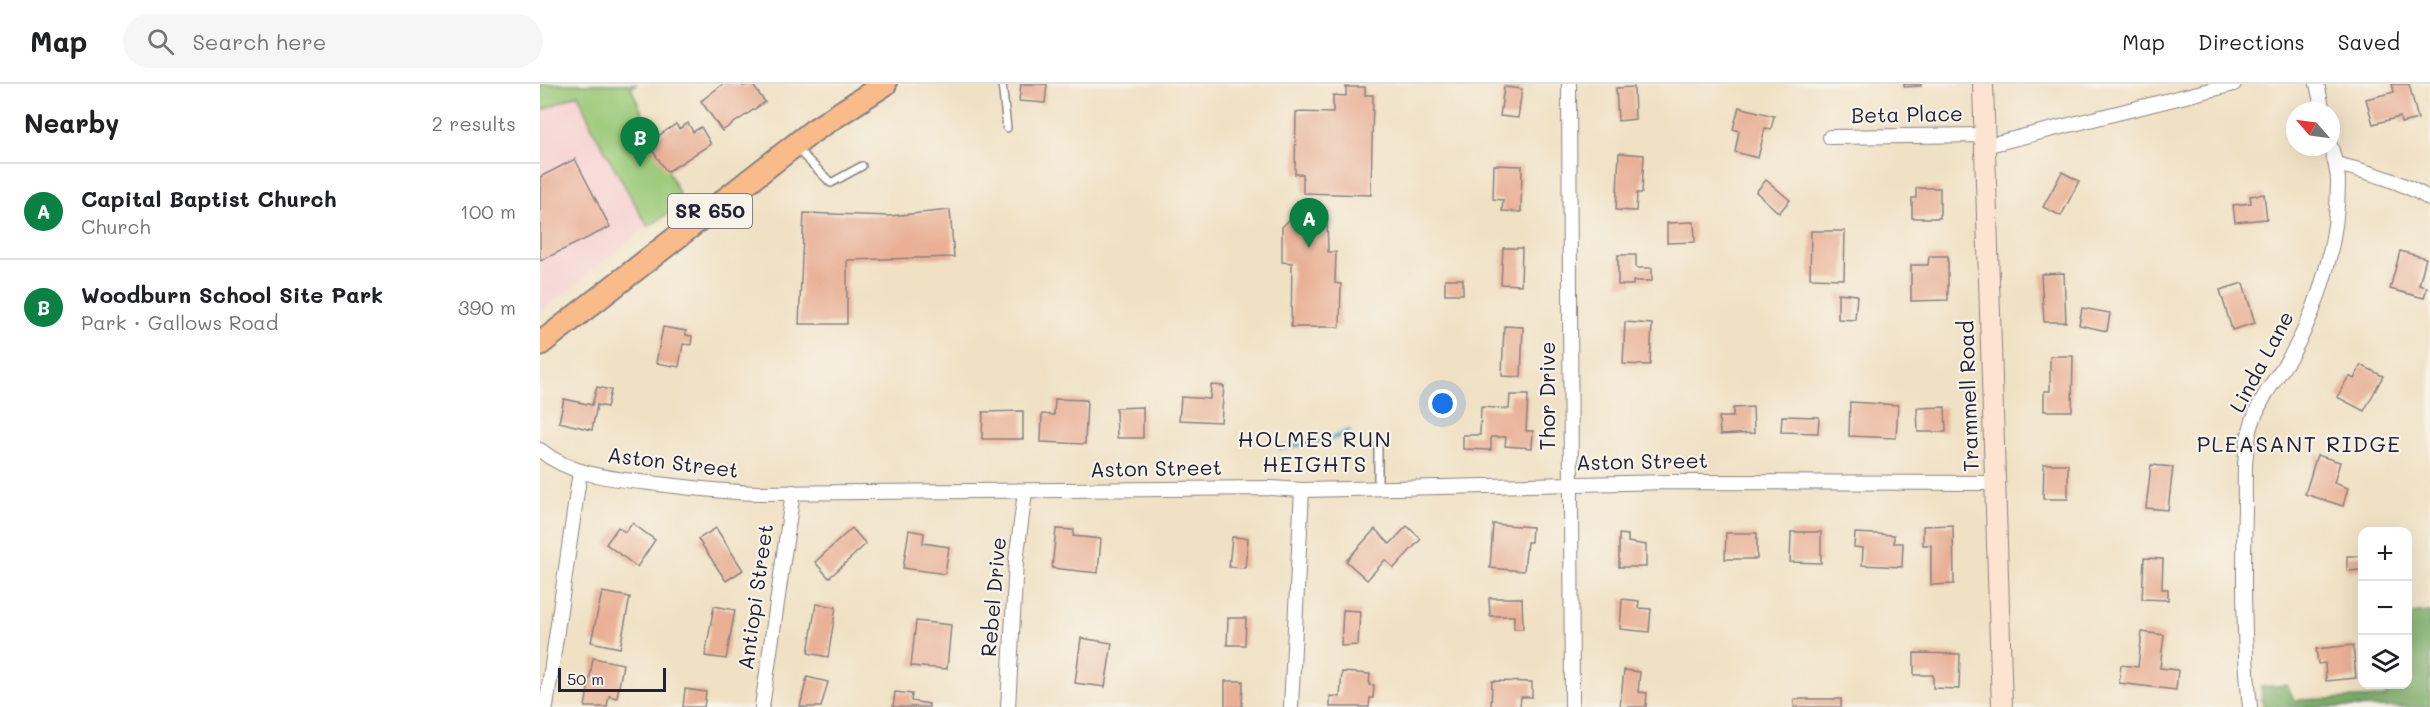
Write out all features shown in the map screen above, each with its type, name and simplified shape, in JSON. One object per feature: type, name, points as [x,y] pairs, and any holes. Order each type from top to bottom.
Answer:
[{"type":"main road","name":"SR 650","points":[[540,344],[794,146],[877,86]]},
{"type":"street","name":"Thor Drive","points":[[1569,84],[1572,707]]},
{"type":"street","name":"Trammell Road","points":[[1983,84],[2002,707]]},
{"type":"street","name":"Beta Place","points":[[1830,137],[1985,141],[2234,84]]},
{"type":"street","points":[[2318,84],[2322,102]]},
{"type":"street","name":"Linda Lane","points":[[2250,707],[2243,615],[2246,445],[2257,412],[2294,349],[2310,318],[2320,291],[2334,225],[2338,182],[2334,156]]},
{"type":"street","points":[[2336,164],[2386,178],[2430,199]]},
{"type":"street","name":"Aston Street","points":[[540,450],[561,464],[611,478],[729,492],[1025,492],[1271,488],[1302,490],[1672,482],[1996,483]]},
{"type":"street","points":[[546,707],[580,471]]},
{"type":"street","points":[[1291,707],[1302,490]]},
{"type":"street","name":"Antiopi Street","points":[[762,707],[792,492]]},
{"type":"street","name":"Rebel Drive","points":[[1008,707],[1016,561],[1025,492]]},
{"type":"lane","points":[[1002,84],[1007,128]]},
{"type":"lane","points":[[794,146],[831,183],[862,166]]},
{"type":"lane","points":[[1378,446],[1378,488]]},
{"type":"shaded area","points":[[540,84],[602,84],[679,200],[540,313]]},
{"type":"green space","points":[[540,84],[636,84],[631,88],[683,203],[648,227],[593,130],[578,94],[540,111]]},
{"type":"green space","points":[[2430,612],[2430,707],[2263,707],[2261,687],[2287,685],[2294,700],[2386,697],[2386,689],[2412,689],[2412,614]]},
{"type":"building","points":[[723,84],[743,86],[752,84],[765,102],[722,131],[701,101]]},
{"type":"building","points":[[1021,84],[1047,84],[1045,103],[1019,101]]},
{"type":"building","points":[[1904,84],[1921,84],[1921,86],[1904,87]]},
{"type":"building","points":[[2392,84],[2409,84],[2418,119],[2401,123],[2400,117],[2373,124],[2366,99],[2394,92]]},
{"type":"building","points":[[1346,87],[1365,87],[1365,95],[1373,95],[1371,195],[1303,193],[1303,174],[1295,174],[1296,112],[1333,113],[1333,95],[1346,96]]},
{"type":"building","points":[[1504,87],[1522,89],[1518,118],[1500,116]]},
{"type":"building","points":[[1634,87],[1635,119],[1618,121],[1616,88]]},
{"type":"building","points":[[1739,107],[1774,116],[1771,129],[1765,128],[1758,158],[1735,152],[1739,131],[1733,129]]},
{"type":"building","points":[[688,123],[693,132],[701,127],[711,144],[667,172],[650,147],[657,143],[654,139],[676,124],[679,129]]},
{"type":"building","points":[[1619,153],[1644,155],[1642,193],[1637,193],[1636,211],[1616,210]]},
{"type":"building","points":[[575,159],[610,227],[540,261],[540,177]]},
{"type":"building","points":[[1494,165],[1522,166],[1521,212],[1502,211],[1503,200],[1493,199]]},
{"type":"building","points":[[2062,172],[2079,181],[2061,216],[2043,207]]},
{"type":"building","points":[[1766,180],[1790,200],[1779,213],[1756,192]]},
{"type":"building","points":[[1916,188],[1940,188],[1940,218],[1912,218],[1912,198],[1916,198]]},
{"type":"building","points":[[2264,194],[2267,219],[2235,222],[2233,205],[2251,203],[2250,196]]},
{"type":"building","points":[[950,210],[954,257],[847,260],[847,324],[799,324],[804,213],[890,216]]},
{"type":"building","points":[[1313,211],[1327,211],[1327,215],[1313,216]]},
{"type":"building","points":[[1293,216],[1327,217],[1328,252],[1336,252],[1335,283],[1341,284],[1340,327],[1291,327],[1292,263],[1282,262],[1282,227]]},
{"type":"building","points":[[1694,222],[1695,242],[1667,243],[1667,223]]},
{"type":"building","points":[[1811,231],[1845,231],[1844,279],[1810,278]]},
{"type":"building","points":[[1503,248],[1522,248],[1521,285],[1501,284]]},
{"type":"building","points":[[2400,251],[2426,258],[2419,285],[2427,287],[2424,298],[2390,289]]},
{"type":"building","points":[[1618,255],[1636,255],[1636,268],[1652,268],[1652,281],[1633,281],[1633,285],[1618,285]]},
{"type":"building","points":[[1929,256],[1948,256],[1948,300],[1911,301],[1911,265],[1928,265]]},
{"type":"building","points":[[2064,273],[2066,322],[2044,322],[2041,274]]},
{"type":"building","points":[[1445,279],[1463,279],[1463,294],[1445,294]]},
{"type":"building","points":[[2243,283],[2255,323],[2232,330],[2220,290]]},
{"type":"building","points":[[1838,293],[1857,295],[1855,320],[1838,319]]},
{"type":"building","points":[[2082,308],[2110,313],[2107,331],[2079,325]]},
{"type":"building","points":[[1625,322],[1652,324],[1650,365],[1623,364]]},
{"type":"building","points":[[1504,326],[1523,327],[1521,377],[1502,376]]},
{"type":"building","points":[[663,327],[686,331],[686,335],[692,336],[691,345],[683,344],[679,367],[656,363]]},
{"type":"building","points":[[2050,356],[2073,356],[2072,411],[2044,411],[2044,391],[2050,391]]},
{"type":"building","points":[[2361,365],[2383,376],[2364,411],[2337,397],[2349,376],[2354,379]]},
{"type":"building","points":[[1211,385],[1224,386],[1221,422],[1179,420],[1181,397],[1210,399]]},
{"type":"building","points":[[597,387],[611,390],[607,407],[597,405],[592,430],[559,422],[564,399],[592,405]]},
{"type":"building","points":[[1510,395],[1528,395],[1526,431],[1533,431],[1532,448],[1505,446],[1506,437],[1491,437],[1491,450],[1463,449],[1463,435],[1480,435],[1481,407],[1509,409]]},
{"type":"building","points":[[1055,399],[1087,400],[1085,444],[1041,442],[1042,414],[1054,415]]},
{"type":"building","points":[[1850,402],[1898,405],[1896,438],[1849,436]]},
{"type":"building","points":[[1143,407],[1143,438],[1117,438],[1116,408]]},
{"type":"building","points":[[1753,407],[1754,433],[1720,435],[1719,417],[1733,417],[1733,408]]},
{"type":"building","points":[[1945,407],[1946,432],[1918,432],[1917,408]]},
{"type":"building","points":[[1023,411],[1023,439],[982,439],[983,412]]},
{"type":"building","points":[[1782,416],[1819,417],[1818,433],[1781,432]]},
{"type":"building","points":[[2317,455],[2340,462],[2334,483],[2348,488],[2343,506],[2305,494]]},
{"type":"building","points":[[2044,464],[2068,464],[2068,499],[2043,499]]},
{"type":"building","points":[[2151,465],[2173,467],[2168,510],[2146,508]]},
{"type":"building","points":[[632,523],[655,540],[637,567],[606,544],[618,527],[625,532]]},
{"type":"building","points":[[1493,524],[1532,527],[1531,542],[1527,542],[1524,571],[1490,568]]},
{"type":"building","points":[[1953,525],[1954,584],[1931,585],[1931,545],[1923,545],[1923,526]]},
{"type":"building","points":[[1407,526],[1421,539],[1394,568],[1385,560],[1367,580],[1346,561],[1375,529],[1390,544]]},
{"type":"building","points":[[716,528],[743,570],[726,581],[698,539]]},
{"type":"building","points":[[852,528],[866,544],[829,578],[815,562]]},
{"type":"building","points":[[1056,529],[1074,530],[1073,536],[1101,539],[1098,573],[1052,568]]},
{"type":"building","points":[[909,530],[924,533],[923,543],[949,547],[945,574],[903,568]]},
{"type":"building","points":[[1791,532],[1821,532],[1821,563],[1790,562]]},
{"type":"building","points":[[1726,533],[1757,533],[1757,559],[1725,559]]},
{"type":"building","points":[[1855,533],[1894,535],[1894,543],[1903,543],[1902,567],[1862,565],[1863,548],[1854,547]]},
{"type":"building","points":[[1619,534],[1628,535],[1628,542],[1646,545],[1646,567],[1619,567]]},
{"type":"building","points":[[1232,537],[1248,538],[1245,568],[1229,567]]},
{"type":"building","points":[[2347,556],[2358,556],[2358,570],[2347,571]]},
{"type":"building","points":[[2144,558],[2163,559],[2162,589],[2168,589],[2168,600],[2142,599]]},
{"type":"building","points":[[602,592],[630,597],[620,648],[591,642]]},
{"type":"building","points":[[1489,598],[1522,598],[1523,629],[1514,629],[1514,616],[1490,616]]},
{"type":"building","points":[[1622,599],[1639,601],[1638,608],[1651,609],[1649,632],[1620,629]]},
{"type":"building","points":[[816,604],[836,607],[828,657],[808,653]]},
{"type":"building","points":[[714,606],[735,610],[726,659],[705,656]]},
{"type":"building","points":[[1343,610],[1360,611],[1358,645],[1341,646]]},
{"type":"building","points":[[1228,618],[1246,618],[1245,645],[1227,645]]},
{"type":"building","points":[[916,621],[951,625],[947,669],[911,666]]},
{"type":"building","points":[[2142,632],[2164,635],[2160,668],[2178,670],[2176,690],[2119,683],[2121,665],[2138,667]]},
{"type":"building","points":[[1081,638],[1112,643],[1105,687],[1075,683]]},
{"type":"building","points":[[2353,645],[2356,678],[2326,681],[2325,663],[2318,664],[2316,649]]},
{"type":"building","points":[[1914,653],[1960,654],[1959,689],[1933,688],[1933,675],[1914,675]]},
{"type":"building","points":[[593,658],[623,664],[617,698],[609,696],[607,707],[585,707]]},
{"type":"building","points":[[1624,670],[1640,672],[1638,692],[1647,693],[1646,707],[1620,707]]},
{"type":"building","points":[[1342,672],[1370,674],[1369,685],[1374,685],[1373,698],[1370,698],[1369,707],[1330,707],[1330,696],[1340,697]]},
{"type":"building","points":[[807,677],[828,682],[821,707],[800,707]]},
{"type":"building","points":[[1225,681],[1243,681],[1242,707],[1225,707]]},
{"type":"building","points":[[1492,681],[1532,682],[1532,697],[1521,697],[1520,707],[1491,707]]},
{"type":"building","points":[[685,689],[706,692],[704,707],[683,707]]},
{"type":"building","points":[[895,692],[912,694],[911,701],[929,704],[929,707],[893,707]]},
{"type":"building","points":[[1794,699],[1841,699],[1841,707],[1794,707]]},
{"type":"waterway","points":[[1280,448],[1329,440],[1349,431]]},
{"type":"place","name":"Woodburn School Site Park","points":[[640,167]]},
{"type":"place","name":"Capital Baptist Church","points":[[1309,248]]},
{"type":"district","name":"PLEASANT RIDGE","points":[[2299,444]]},
{"type":"district","name":"HOLMES RUN HEIGHTS","points":[[1315,452]]}]
